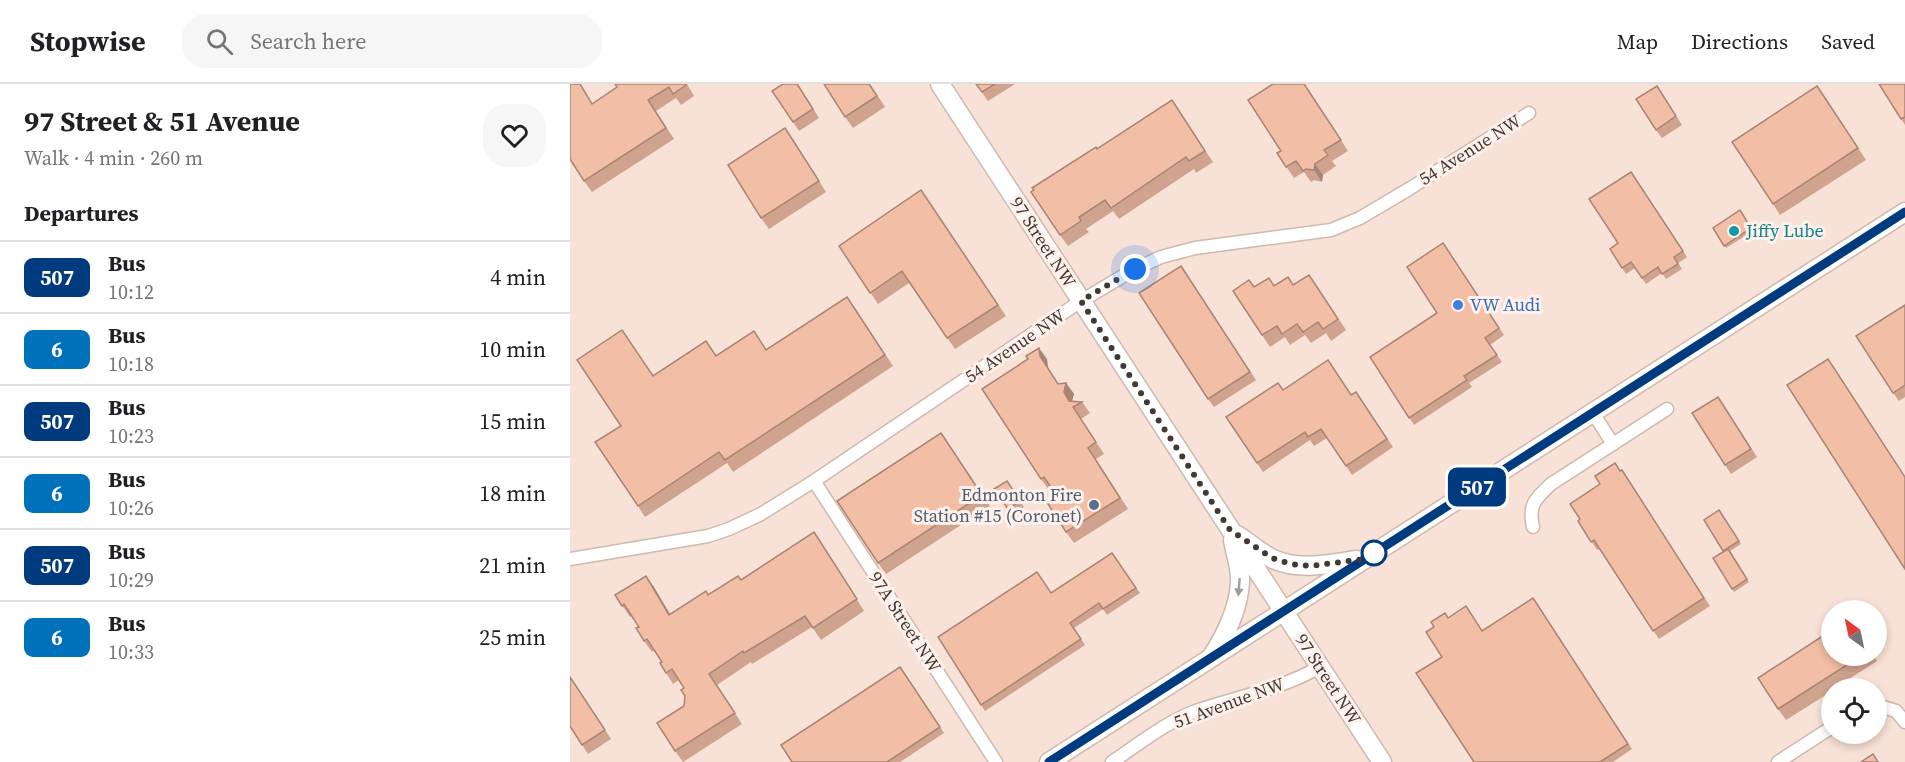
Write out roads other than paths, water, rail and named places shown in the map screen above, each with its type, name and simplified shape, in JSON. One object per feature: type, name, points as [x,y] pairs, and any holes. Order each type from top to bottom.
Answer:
[{"type":"main road","name":"97 Street NW","points":[[940,84],[1382,762]]},
{"type":"main road","name":"51 Avenue NW","points":[[1049,762],[1905,212]]},
{"type":"main road","points":[[1230,530],[1272,558],[1291,564],[1310,566],[1365,559]]},
{"type":"main road","points":[[1209,659],[1220,644],[1238,598],[1240,575],[1230,530]]},
{"type":"street","name":"54 Avenue NW","points":[[570,559],[708,536],[729,530],[761,514],[814,480],[1081,301],[1135,269],[1161,257],[1195,248],[1331,230],[1360,218],[1529,113]]},
{"type":"street","points":[[1533,527],[1530,514],[1535,499],[1551,484],[1667,409]]},
{"type":"street","points":[[1593,412],[1613,444]]},
{"type":"street","name":"97A Street NW","points":[[814,480],[996,762]]},
{"type":"street","name":"51 Avenue NW","points":[[1112,762],[1184,717],[1296,678],[1319,667]]},
{"type":"street","points":[[1887,708],[1896,711],[1905,722]]},
{"type":"street","points":[[1778,762],[1821,734]]},
{"type":"place","name":"Jiffy Lube","points":[[1734,231]]},
{"type":"place","name":"VW Audi","points":[[1458,305]]},
{"type":"place","name":"Edmonton Fire Station #15 (Coronet)","points":[[1094,505]]}]
